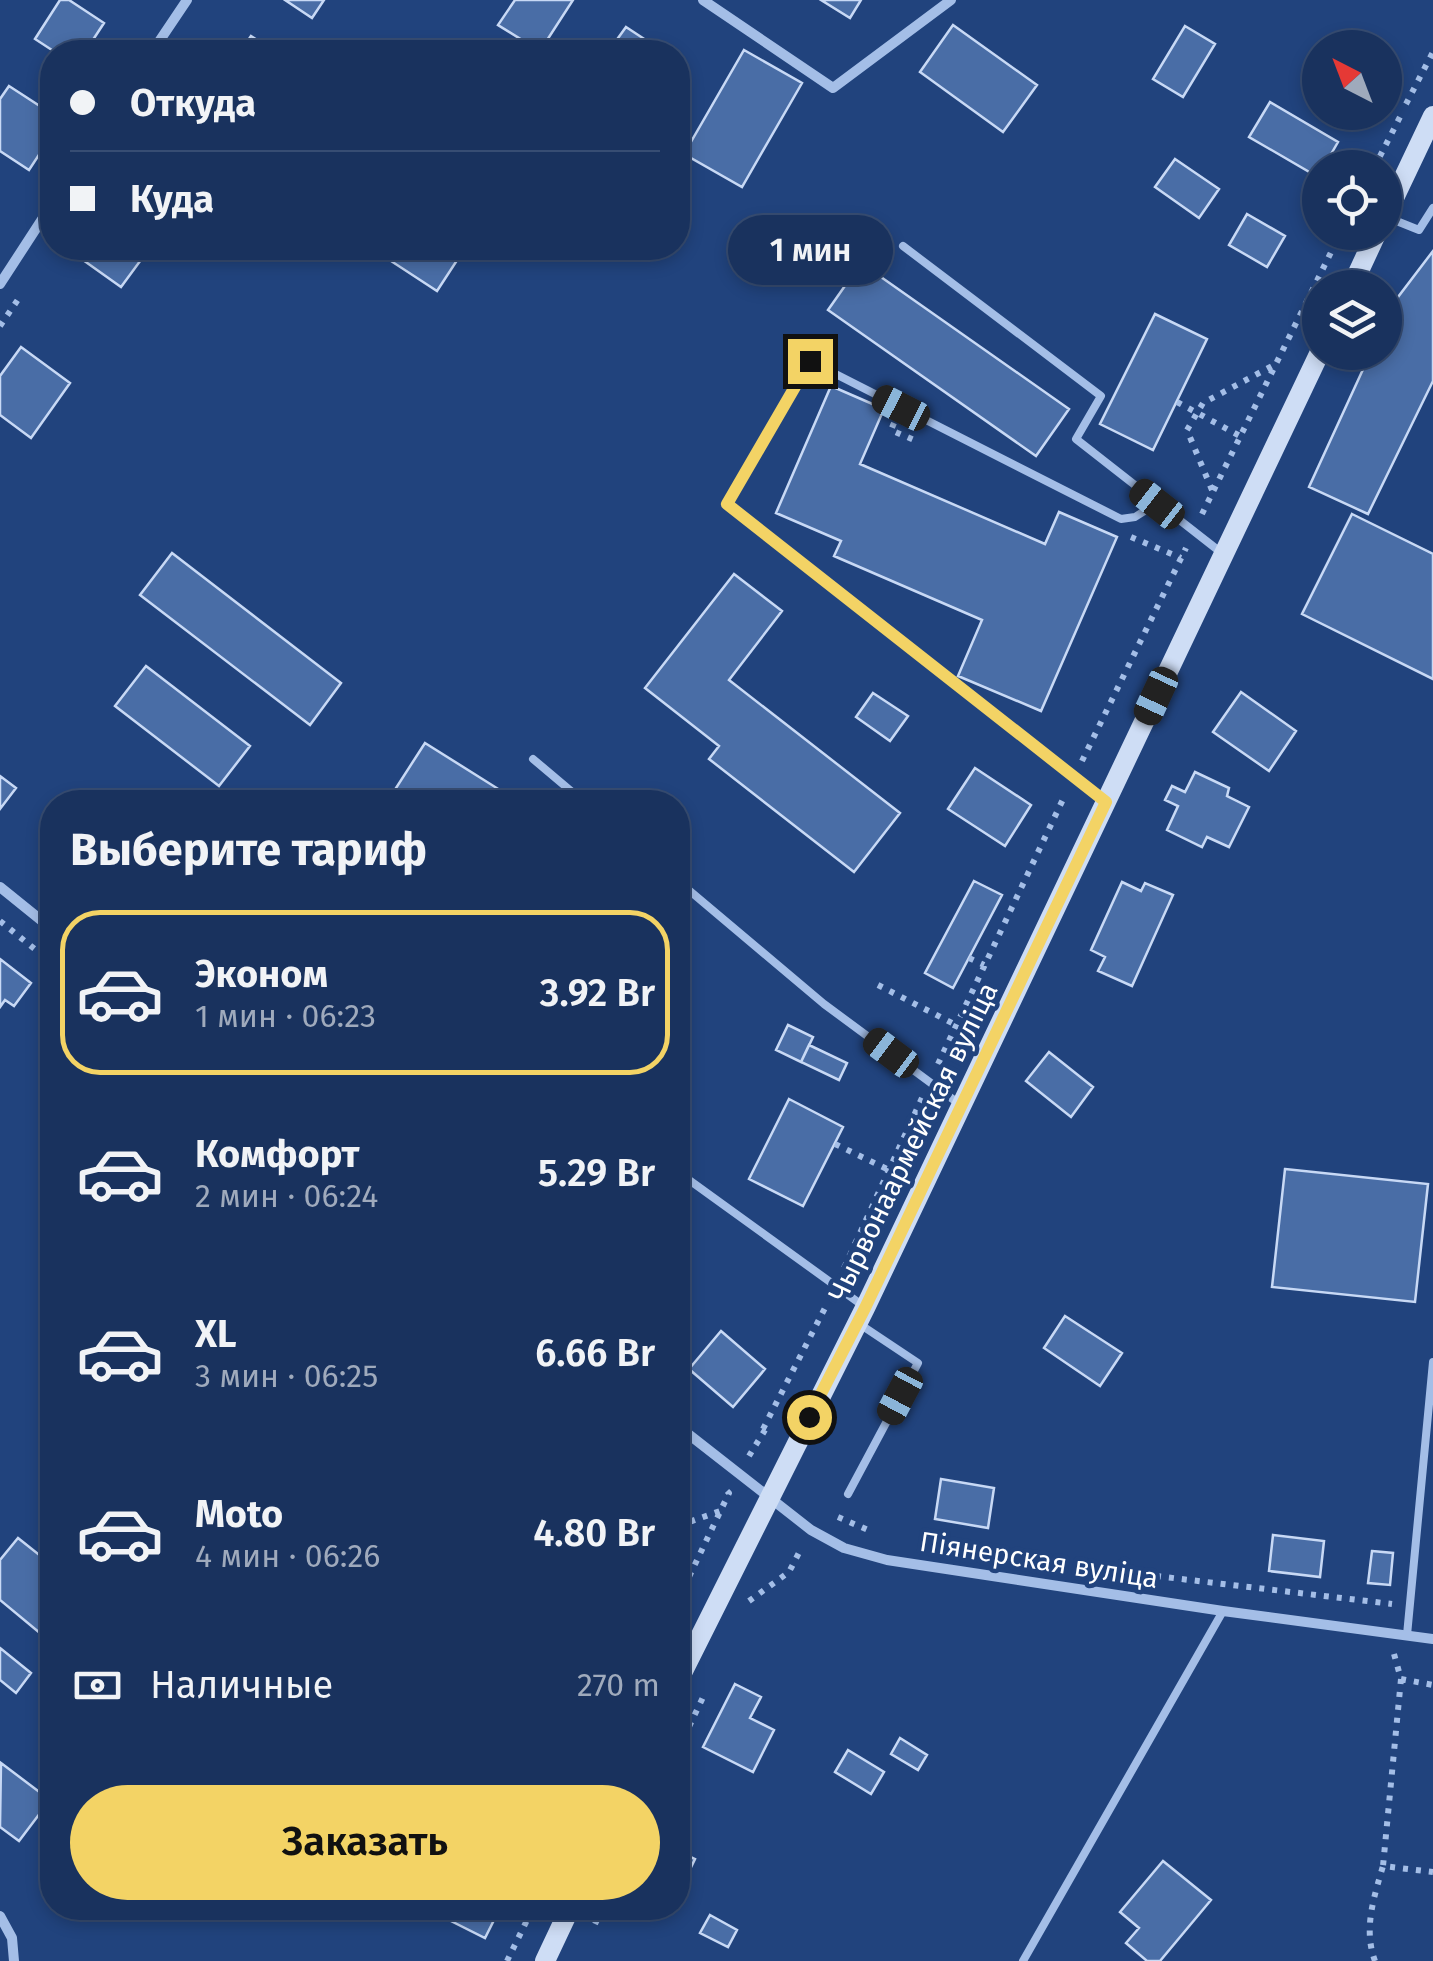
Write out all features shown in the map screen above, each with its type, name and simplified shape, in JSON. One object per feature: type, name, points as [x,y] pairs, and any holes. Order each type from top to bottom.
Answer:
[{"type":"main road","points":[[1402,181],[1433,116]]},
{"type":"main road","name":"Чырвонаармейская вуліца","points":[[690,1658],[862,1316],[1311,370]]},
{"type":"main road","points":[[545,1961],[564,1920]]},
{"type":"street","points":[[160,40],[187,0]]},
{"type":"street","points":[[703,0],[834,88],[951,0]]},
{"type":"street","points":[[0,284],[40,222]]},
{"type":"street","points":[[0,888],[40,920]]},
{"type":"street","name":"Піянерская вуліца","points":[[690,1435],[811,1530],[844,1548],[887,1560],[1433,1639]]},
{"type":"street","points":[[0,1916],[12,1938],[14,1961]]},
{"type":"lane","points":[[1402,223],[1419,230],[1433,208]]},
{"type":"lane","points":[[902,246],[1101,396],[1076,439],[1224,554]]},
{"type":"lane","points":[[1106,802],[727,504],[810,361],[1121,520],[1136,517],[1157,504]]},
{"type":"lane","points":[[533,760],[569,790]]},
{"type":"lane","points":[[690,891],[824,1004],[962,1106]]},
{"type":"lane","points":[[690,1181],[836,1287],[862,1316],[918,1363],[848,1494]]},
{"type":"lane","points":[[1407,1635],[1433,1362]]},
{"type":"lane","points":[[1023,1961],[1223,1611]]},
{"type":"path","points":[[746,1462],[836,1287],[984,965],[1332,250]]},
{"type":"path","points":[[1213,491],[1186,430],[1202,403],[1274,366]]},
{"type":"path","points":[[1177,402],[1240,436]]},
{"type":"path","points":[[0,922],[40,954]]},
{"type":"path","points":[[969,958],[984,965]]},
{"type":"path","points":[[878,985],[956,1025]]},
{"type":"path","points":[[835,1144],[890,1170]]},
{"type":"path","points":[[763,1429],[779,1440]]},
{"type":"path","points":[[690,1575],[730,1493],[716,1484]]},
{"type":"path","points":[[690,1522],[721,1510]]},
{"type":"path","points":[[835,1516],[870,1531]]},
{"type":"path","points":[[740,1618],[748,1601],[788,1572]]},
{"type":"path","points":[[1137,1574],[1409,1606]]},
{"type":"path","points":[[1375,1961],[1369,1945],[1372,1903],[1384,1866],[1401,1679],[1394,1652]]},
{"type":"path","points":[[1401,1679],[1433,1685]]},
{"type":"path","points":[[690,1724],[709,1684]]},
{"type":"path","points":[[1384,1866],[1433,1872]]},
{"type":"path","points":[[508,1961],[527,1920]]},
{"type":"building","points":[[60,0],[69,0],[104,23],[93,40],[40,42],[35,39]]},
{"type":"building","points":[[285,0],[324,0],[312,18]]},
{"type":"building","points":[[515,0],[573,0],[547,40],[522,40],[498,25]]},
{"type":"building","points":[[821,0],[861,0],[850,18]]},
{"type":"building","points":[[953,25],[1037,85],[1003,132],[920,72]]},
{"type":"building","points":[[1185,26],[1215,44],[1183,97],[1153,79]]},
{"type":"building","points":[[626,27],[646,40],[617,40]]},
{"type":"building","points":[[744,50],[802,83],[742,187],[690,157],[690,144]]},
{"type":"building","points":[[9,86],[40,106],[40,153],[29,170],[0,151],[0,99]]},
{"type":"building","points":[[1270,102],[1302,121],[1302,130],[1318,130],[1338,142],[1333,150],[1302,150],[1302,168],[1249,137]]},
{"type":"building","points":[[1175,159],[1219,189],[1199,218],[1155,187]]},
{"type":"building","points":[[1247,214],[1285,236],[1267,267],[1229,245]]},
{"type":"building","points":[[1433,251],[1433,381],[1368,514],[1309,487],[1363,370],[1402,370],[1402,292]]},
{"type":"building","points":[[83,260],[141,260],[121,287]]},
{"type":"building","points":[[392,260],[457,260],[437,291]]},
{"type":"building","points":[[861,263],[1069,409],[1036,456],[828,310]]},
{"type":"building","points":[[1155,314],[1207,339],[1153,450],[1100,424]]},
{"type":"building","points":[[21,347],[70,383],[31,438],[0,415],[0,376]]},
{"type":"building","points":[[831,386],[884,409],[860,464],[1045,544],[1059,512],[1117,537],[1041,711],[958,676],[982,620],[834,556],[841,541],[776,513]]},
{"type":"building","points":[[1352,514],[1433,554],[1433,679],[1302,614]]},
{"type":"building","points":[[172,553],[341,683],[310,725],[140,595]]},
{"type":"building","points":[[734,574],[782,611],[729,680],[900,813],[854,872],[709,759],[719,746],[645,688]]},
{"type":"building","points":[[146,666],[250,746],[219,786],[115,706]]},
{"type":"building","points":[[1241,692],[1296,731],[1269,771],[1213,732]]},
{"type":"building","points":[[873,693],[908,716],[890,741],[856,717]]},
{"type":"building","points":[[425,743],[500,790],[395,790]]},
{"type":"building","points":[[975,768],[1031,805],[1005,846],[948,809]]},
{"type":"building","points":[[1195,772],[1229,788],[1227,796],[1249,807],[1229,847],[1207,837],[1202,847],[1167,830],[1178,806],[1165,800],[1172,786],[1185,792]]},
{"type":"building","points":[[0,776],[16,788],[0,809]]},
{"type":"building","points":[[974,881],[1002,895],[953,988],[925,973]]},
{"type":"building","points":[[1122,882],[1141,891],[1145,883],[1173,895],[1132,986],[1098,971],[1105,957],[1091,950]]},
{"type":"building","points":[[0,959],[31,983],[14,1006],[5,1000],[0,1007]]},
{"type":"building","points":[[788,1025],[813,1037],[801,1062],[776,1050]]},
{"type":"building","points":[[809,1045],[847,1063],[839,1080],[801,1062]]},
{"type":"building","points":[[1049,1052],[1093,1087],[1071,1117],[1026,1081]]},
{"type":"building","points":[[789,1099],[843,1127],[803,1206],[749,1179]]},
{"type":"building","points":[[1285,1169],[1428,1184],[1415,1302],[1272,1287]]},
{"type":"building","points":[[1065,1316],[1122,1353],[1100,1386],[1044,1348]]},
{"type":"building","points":[[721,1331],[765,1369],[733,1407],[690,1368]]},
{"type":"building","points":[[941,1479],[994,1488],[988,1528],[935,1519]]},
{"type":"building","points":[[1273,1535],[1324,1541],[1320,1577],[1269,1571]]},
{"type":"building","points":[[18,1538],[40,1555],[40,1633],[0,1600],[0,1560]]},
{"type":"building","points":[[1372,1551],[1393,1553],[1390,1585],[1368,1583]]},
{"type":"building","points":[[0,1648],[31,1673],[16,1693],[0,1680]]},
{"type":"building","points":[[735,1684],[761,1697],[750,1718],[774,1730],[753,1772],[703,1747]]},
{"type":"building","points":[[900,1738],[927,1755],[918,1770],[891,1754]]},
{"type":"building","points":[[848,1750],[884,1772],[871,1794],[835,1772]]},
{"type":"building","points":[[1,1763],[40,1792],[40,1813],[19,1841],[0,1827]]},
{"type":"building","points":[[1163,1861],[1211,1900],[1160,1961],[1147,1961],[1126,1943],[1139,1928],[1120,1912]]},
{"type":"building","points":[[710,1915],[737,1930],[728,1947],[700,1933]]},
{"type":"building","points":[[449,1920],[494,1920],[485,1938]]},
{"type":"route","points":[[809,1417],[865,1308],[1106,802],[727,504],[810,361]]}]
